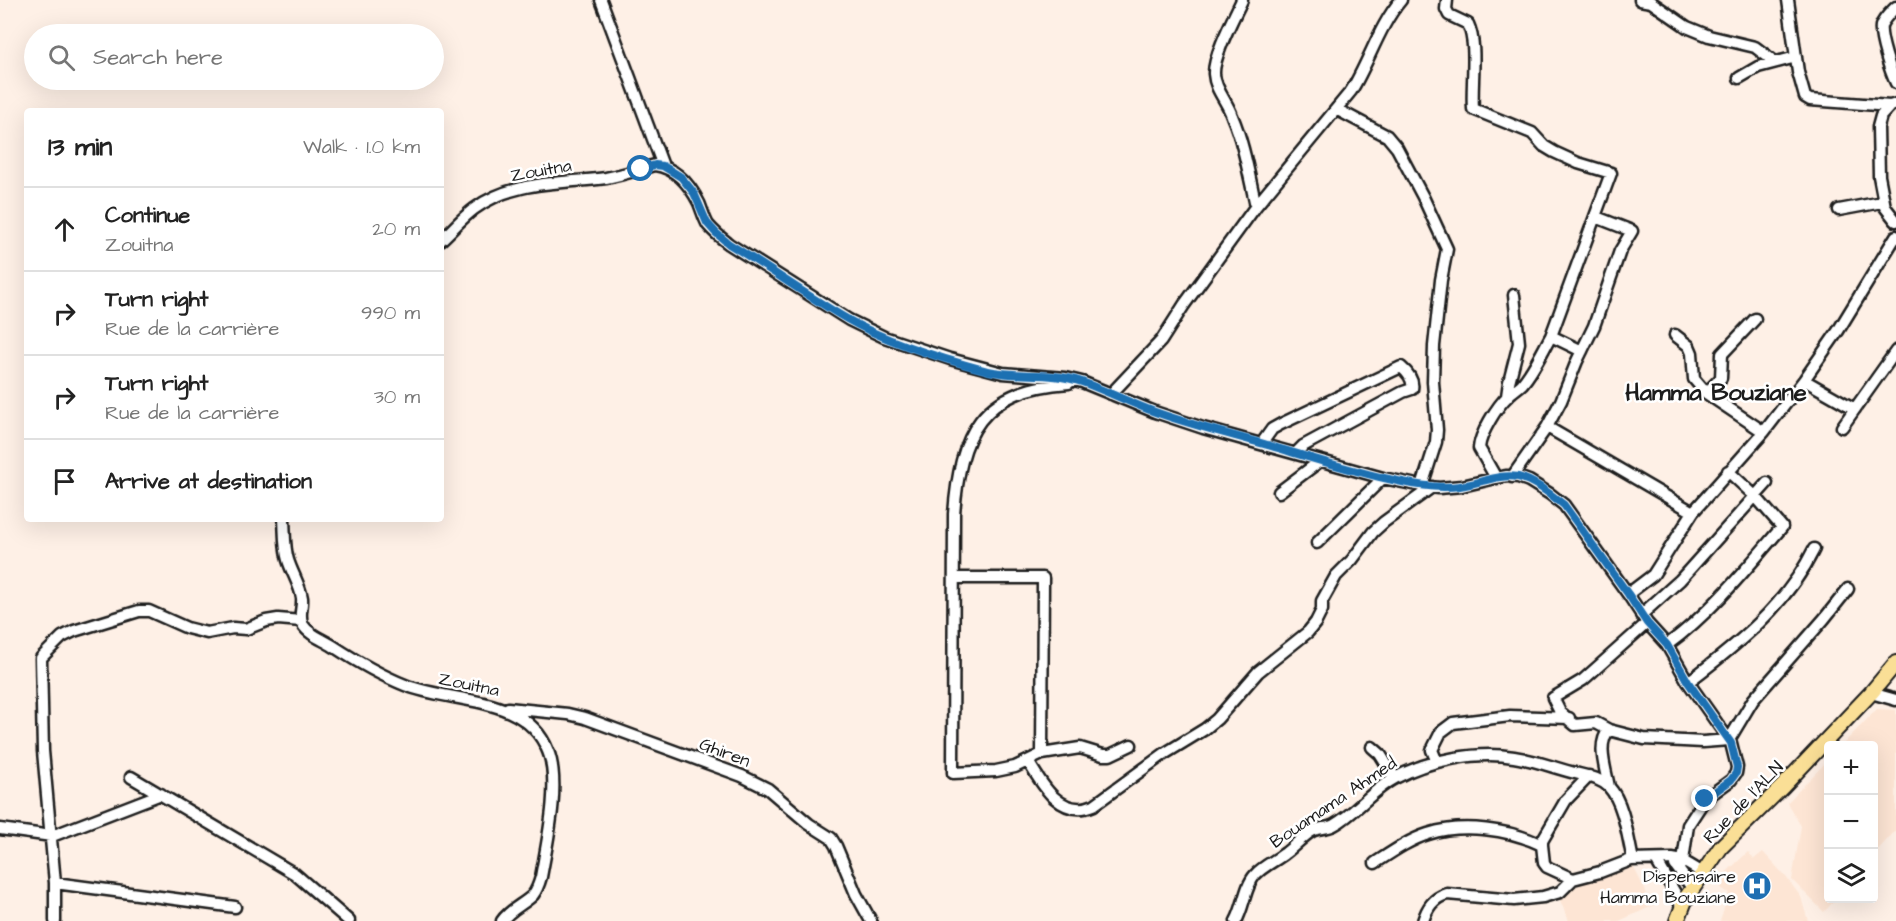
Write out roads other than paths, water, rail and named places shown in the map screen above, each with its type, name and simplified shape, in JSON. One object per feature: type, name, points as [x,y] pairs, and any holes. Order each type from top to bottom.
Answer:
[{"type":"main road","name":"Rue de l'ALN","points":[[1679,915],[1686,898],[1721,847],[1784,786],[1896,663]]},
{"type":"street","points":[[601,0],[663,166],[681,177],[694,193],[707,223],[729,244],[849,320],[884,337],[988,371],[1065,378],[1084,383],[1155,412],[1203,428],[1383,478],[1427,487],[1462,486],[1496,478],[1512,477],[1529,481],[1564,505],[1644,619],[1667,645],[1688,682],[1729,740],[1737,767],[1736,773],[1731,780],[1705,799],[1688,825],[1677,863],[1693,889]]},
{"type":"street","points":[[1242,0],[1224,39],[1214,73],[1218,91],[1233,117],[1256,206]]},
{"type":"street","points":[[1111,394],[1161,341],[1197,286],[1256,206],[1351,91],[1393,9],[1401,0]]},
{"type":"street","points":[[1447,0],[1446,9],[1449,15],[1468,24],[1473,35],[1473,109],[1532,133],[1544,146],[1578,164],[1611,173],[1551,336],[1521,385],[1507,396],[1495,412],[1479,443],[1479,448],[1496,478]]},
{"type":"street","points":[[1641,0],[1651,2],[1688,27],[1709,36],[1755,47],[1774,62]]},
{"type":"street","points":[[1788,0],[1796,57],[1805,97],[1810,100],[1893,105]]},
{"type":"street","points":[[1896,7],[1881,25],[1886,54],[1896,83]]},
{"type":"street","points":[[1739,78],[1758,67],[1796,57]]},
{"type":"street","points":[[1893,105],[1881,116],[1878,127],[1879,176],[1882,202],[1896,221]]},
{"type":"street","points":[[1028,760],[1040,782],[1063,805],[1084,810],[1094,805],[1217,719],[1258,672],[1308,632],[1322,610],[1322,601],[1336,576],[1352,560],[1373,532],[1427,487],[1436,442],[1434,346],[1447,249],[1397,148],[1387,136],[1336,109]]},
{"type":"street","name":"Zouitna","points":[[444,237],[475,207],[495,196],[515,189],[539,184],[604,178],[655,165],[663,166]]},
{"type":"street","points":[[1839,210],[1882,202]]},
{"type":"street","points":[[1512,477],[1547,427],[1561,401],[1594,326],[1620,251],[1632,231],[1596,217]]},
{"type":"street","points":[[1628,594],[1653,575],[1693,512],[1764,432],[1804,380],[1839,331],[1896,236]]},
{"type":"street","points":[[1507,396],[1520,343],[1514,295]]},
{"type":"street","points":[[1706,393],[1721,378],[1722,354],[1755,319]]},
{"type":"street","points":[[1675,335],[1689,346],[1692,353],[1694,379],[1706,393],[1764,432]]},
{"type":"street","points":[[1551,336],[1582,351]]},
{"type":"street","points":[[1842,427],[1896,351]]},
{"type":"street","points":[[1262,443],[1272,429],[1281,424],[1401,367],[1407,372],[1413,385],[1412,389],[1303,446],[1296,453]]},
{"type":"street","points":[[1804,380],[1854,409]]},
{"type":"street","points":[[1084,383],[1052,385],[1022,393],[996,405],[978,423],[966,443],[956,479],[954,514],[953,773],[996,771],[1015,766],[1042,754],[1080,748],[1110,755],[1131,745]]},
{"type":"street","points":[[1547,427],[1693,512]]},
{"type":"street","points":[[1279,492],[1320,461]]},
{"type":"street","points":[[1667,645],[1688,630],[1719,600],[1782,527],[1756,497],[1728,471]]},
{"type":"street","points":[[1317,543],[1383,478]]},
{"type":"street","points":[[1729,740],[1703,742],[1644,739],[1609,730],[1596,723],[1575,725],[1560,712],[1553,698],[1583,680],[1644,619],[1767,483]]},
{"type":"street","points":[[55,921],[52,836],[43,751],[41,658],[62,637],[139,611],[149,611],[193,630],[207,633],[233,628],[246,629],[278,619],[301,621],[302,597],[288,560],[284,522]]},
{"type":"street","points":[[1688,682],[1740,641],[1782,599],[1806,566],[1814,549]]},
{"type":"street","points":[[954,578],[1043,578],[1042,754]]},
{"type":"street","points":[[1729,740],[1753,700],[1848,589]]},
{"type":"street","name":"Zouitna","points":[[301,621],[310,632],[356,661],[404,685],[428,693],[502,708],[514,713],[530,725],[542,739],[552,765],[554,789],[539,883],[531,897],[508,913],[502,921]]},
{"type":"street","points":[[1871,693],[1896,700]]},
{"type":"street","name":"Ghiren","points":[[502,708],[568,714],[585,718],[755,781],[768,789],[809,824],[831,838],[855,894],[871,921]]},
{"type":"street","points":[[1437,762],[1432,750],[1441,732],[1453,723],[1510,716],[1569,718]]},
{"type":"street","points":[[1609,730],[1604,735],[1603,755],[1609,787],[1621,810],[1633,860]]},
{"type":"street","points":[[1372,747],[1380,754],[1395,778]]},
{"type":"street","name":"Bouamama Ahmed","points":[[1236,921],[1242,911],[1249,884],[1258,871],[1284,855],[1314,830],[1335,825],[1380,787],[1411,770],[1437,762],[1466,757],[1512,756],[1589,776],[1609,787]]},
{"type":"street","points":[[1573,879],[1547,867],[1544,863],[1542,841],[1566,800],[1589,776]]},
{"type":"street","points":[[131,777],[295,873],[349,921]]},
{"type":"street","points":[[0,829],[52,836],[160,794]]},
{"type":"street","points":[[1375,863],[1414,840],[1448,830],[1496,831],[1542,845]]},
{"type":"street","points":[[1423,921],[1430,905],[1439,897],[1447,894],[1515,900],[1543,897],[1560,892],[1573,879],[1633,860],[1677,863],[1703,873]]},
{"type":"street","points":[[1656,860],[1678,898],[1679,915]]},
{"type":"street","points":[[55,883],[235,907]]},
{"type":"place","name":"Dispensaire Hamma Bouziane","points":[[1757,886]]},
{"type":"district","name":"Hamma Bouziane","points":[[1716,392]]}]
